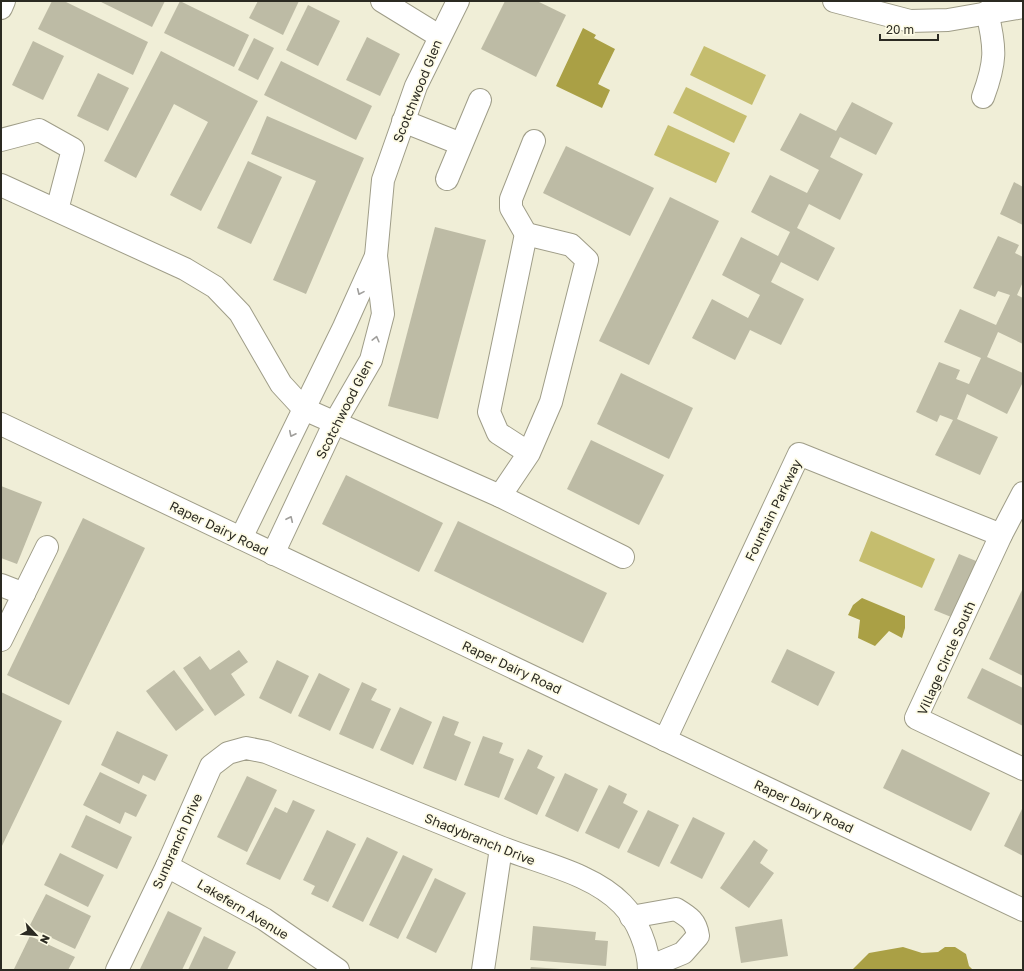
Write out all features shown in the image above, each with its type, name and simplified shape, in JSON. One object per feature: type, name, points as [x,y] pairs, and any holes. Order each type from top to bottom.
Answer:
[{"type":"street","points":[[1,8],[4,1]]},
{"type":"street","points":[[382,1],[439,36]]},
{"type":"street","name":"Scotchwood Glen","points":[[274,554],[334,424],[371,360],[383,314],[376,256],[383,180],[416,86],[439,36],[458,1]]},
{"type":"street","points":[[834,1],[910,21],[948,20],[1023,7]]},
{"type":"street","points":[[983,97],[994,65],[994,38],[988,12]]},
{"type":"street","points":[[447,179],[480,100]]},
{"type":"street","points":[[403,121],[461,144]]},
{"type":"street","points":[[1,140],[39,130],[73,149],[57,210]]},
{"type":"street","points":[[529,453],[498,433],[489,412],[526,234],[510,208],[511,199],[534,141]]},
{"type":"street","points":[[1,185],[185,269],[215,286],[240,312],[281,384],[304,409],[334,424],[500,496],[623,557]]},
{"type":"street","points":[[500,496],[529,453],[551,402],[587,260],[572,245],[526,234]]},
{"type":"street","name":"Scotchwood Glen","points":[[241,538],[344,327],[376,256]]},
{"type":"street","name":"Raper Dairy Road","points":[[1,424],[1023,910]]},
{"type":"street","name":"Fountain Parkway","points":[[665,740],[799,454],[1001,535]]},
{"type":"street","name":"Village Circle South","points":[[1023,493],[1001,535],[916,718],[1023,769]]},
{"type":"street","points":[[1,640],[47,547]]},
{"type":"street","points":[[1,584],[24,594]]},
{"type":"street","name":"Sunbranch Drive","points":[[117,970],[167,866],[211,766],[228,753],[246,748],[266,752]]},
{"type":"street","name":"Shadybranch Drive","points":[[266,752],[501,848],[593,882],[623,905],[631,917],[638,928],[649,956],[649,968]]},
{"type":"street","points":[[483,970],[501,848]]},
{"type":"street","name":"Lakefern Avenue","points":[[167,866],[264,918],[338,970]]},
{"type":"street","points":[[631,917],[676,910],[690,918],[696,926],[698,936],[683,953],[649,968]]},
{"type":"shaded area","points":[[583,28],[596,35],[594,38],[615,49],[598,84],[610,90],[602,108],[556,86]]},
{"type":"shaded area","points":[[704,46],[766,75],[752,105],[690,75]]},
{"type":"shaded area","points":[[686,87],[747,116],[734,143],[673,113]]},
{"type":"shaded area","points":[[668,125],[730,153],[716,183],[654,155]]},
{"type":"shaded area","points":[[871,531],[935,559],[922,588],[859,561]]},
{"type":"shaded area","points":[[862,598],[905,616],[905,628],[902,638],[889,631],[875,646],[858,638],[860,620],[848,615],[853,605]]},
{"type":"shaded area","points":[[903,947],[922,953],[938,952],[945,947],[955,947],[966,954],[969,966],[973,970],[852,970],[869,953]]},
{"type":"building","points":[[52,1],[64,1],[148,42],[133,75],[38,29]]},
{"type":"building","points":[[99,1],[165,1],[152,27]]},
{"type":"building","points":[[180,1],[249,35],[234,67],[164,33]]},
{"type":"building","points":[[258,1],[299,1],[283,35],[249,18]]},
{"type":"building","points":[[505,1],[537,1],[566,15],[536,77],[481,49]]},
{"type":"building","points":[[308,5],[340,21],[318,66],[286,50]]},
{"type":"building","points":[[367,37],[400,54],[380,96],[346,80]]},
{"type":"building","points":[[254,38],[274,48],[258,80],[238,70]]},
{"type":"building","points":[[33,41],[64,56],[43,100],[12,85]]},
{"type":"building","points":[[161,51],[258,101],[201,211],[170,195],[208,122],[174,104],[136,178],[104,161]]},
{"type":"building","points":[[281,61],[372,106],[356,140],[264,95]]},
{"type":"building","points":[[98,73],[129,88],[108,131],[77,116]]},
{"type":"building","points":[[852,102],[893,123],[876,155],[840,137],[830,157],[863,174],[840,220],[809,204],[797,228],[835,248],[818,281],[781,262],[771,282],[804,299],[781,345],[750,330],[735,360],[692,338],[712,299],[748,318],[760,295],[722,275],[741,237],[778,256],[790,232],[751,212],[770,175],[807,193],[819,170],[780,150],[800,113],[836,131]]},
{"type":"building","points":[[267,116],[364,158],[306,294],[273,280],[316,181],[251,154]]},
{"type":"building","points":[[566,146],[654,188],[630,236],[543,193]]},
{"type":"building","points":[[248,161],[282,177],[251,244],[217,228]]},
{"type":"building","points":[[1014,182],[1023,187],[1023,225],[1000,214]]},
{"type":"building","points":[[670,197],[719,221],[649,365],[599,341]]},
{"type":"building","points":[[435,227],[486,240],[438,419],[388,406]]},
{"type":"building","points":[[998,236],[1019,245],[1015,253],[1023,257],[1023,282],[1017,295],[1023,298],[1023,344],[998,332],[987,357],[1023,373],[1023,382],[1007,414],[967,394],[957,419],[998,437],[980,475],[935,455],[953,420],[940,415],[937,422],[916,412],[939,362],[960,370],[956,379],[969,384],[981,358],[944,342],[960,309],[996,325],[1010,295],[998,291],[995,297],[973,288]]},
{"type":"building","points":[[621,373],[693,408],[669,459],[597,424]]},
{"type":"building","points":[[591,440],[664,475],[639,525],[567,489]]},
{"type":"building","points":[[346,475],[443,523],[419,572],[322,524]]},
{"type":"building","points":[[1,486],[42,502],[17,564],[1,558]]},
{"type":"building","points":[[83,518],[145,548],[69,705],[7,675]]},
{"type":"building","points":[[458,521],[607,593],[583,643],[434,571]]},
{"type":"building","points":[[959,554],[981,563],[956,619],[934,610]]},
{"type":"building","points":[[1023,588],[1023,676],[989,659]]},
{"type":"building","points":[[787,649],[835,672],[818,706],[771,682]]},
{"type":"building","points":[[239,650],[248,662],[231,674],[245,695],[215,716],[183,668],[200,656],[210,670]]},
{"type":"building","points":[[277,660],[309,676],[291,714],[259,698]]},
{"type":"building","points":[[982,668],[1023,688],[1023,726],[967,698]]},
{"type":"building","points":[[174,670],[204,710],[176,731],[146,691]]},
{"type":"building","points":[[319,673],[350,689],[330,731],[298,716]]},
{"type":"building","points":[[362,682],[377,689],[371,700],[391,709],[373,749],[339,734]]},
{"type":"building","points":[[1,692],[62,721],[1,848]]},
{"type":"building","points":[[400,707],[432,722],[413,765],[380,750]]},
{"type":"building","points":[[443,716],[459,722],[454,735],[471,742],[456,781],[423,768]]},
{"type":"building","points":[[117,731],[168,755],[155,781],[143,775],[139,784],[101,765]]},
{"type":"building","points":[[483,736],[503,743],[499,753],[514,759],[499,798],[464,785]]},
{"type":"building","points":[[528,749],[543,756],[537,768],[555,777],[537,815],[504,799]]},
{"type":"building","points":[[902,749],[990,793],[971,831],[883,788]]},
{"type":"building","points":[[100,772],[147,795],[136,817],[125,812],[120,824],[83,805]]},
{"type":"building","points":[[565,773],[598,789],[578,832],[545,816]]},
{"type":"building","points":[[247,776],[277,790],[247,852],[217,837]]},
{"type":"building","points":[[609,785],[627,794],[623,803],[638,811],[619,849],[585,833]]},
{"type":"building","points":[[293,800],[315,810],[280,880],[246,864],[275,807],[287,813]]},
{"type":"building","points":[[1023,807],[1023,856],[1004,846]]},
{"type":"building","points":[[648,810],[679,825],[659,867],[627,852]]},
{"type":"building","points":[[86,815],[132,837],[117,869],[71,847]]},
{"type":"building","points":[[693,817],[725,833],[702,879],[670,863]]},
{"type":"building","points":[[327,830],[356,844],[328,902],[311,894],[315,886],[303,880]]},
{"type":"building","points":[[367,837],[398,852],[363,922],[332,907]]},
{"type":"building","points":[[754,840],[768,850],[760,863],[774,873],[749,908],[720,888]]},
{"type":"building","points":[[60,853],[104,875],[88,907],[44,885]]},
{"type":"building","points":[[403,855],[433,869],[398,939],[369,925]]},
{"type":"building","points":[[435,878],[466,893],[436,953],[406,938]]},
{"type":"building","points":[[46,894],[91,916],[75,949],[29,927]]},
{"type":"building","points":[[168,911],[202,928],[182,970],[142,970],[140,969]]},
{"type":"building","points":[[782,919],[788,956],[741,963],[735,927]]},
{"type":"building","points":[[533,926],[596,932],[595,940],[608,941],[606,966],[530,960]]},
{"type":"building","points":[[30,936],[75,957],[68,970],[14,969]]},
{"type":"building","points":[[204,936],[236,952],[227,970],[188,970]]},
{"type":"building","points":[[531,967],[561,969],[561,970],[530,970]]}]
